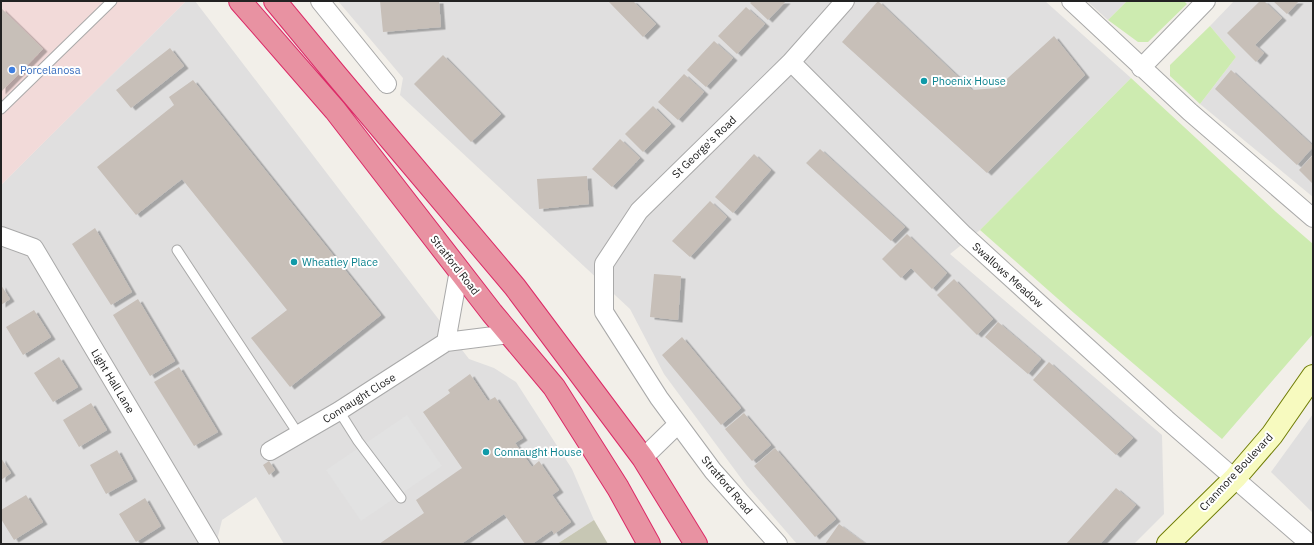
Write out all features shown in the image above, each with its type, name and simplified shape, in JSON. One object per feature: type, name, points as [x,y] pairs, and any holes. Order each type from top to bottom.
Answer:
[{"type":"highway","name":"Stratford Road","points":[[240,1],[335,110],[510,334],[554,387],[618,488],[649,544]]},
{"type":"highway","points":[[275,1],[515,288],[643,458],[696,544]]},
{"type":"street","points":[[320,1],[387,84]]},
{"type":"street","name":"St George's Road","points":[[604,312],[604,264],[639,211],[791,62],[845,1]]},
{"type":"street","points":[[1071,1],[1141,68],[1313,218]]},
{"type":"street","points":[[1141,68],[1206,1]]},
{"type":"street","name":"Swallows Meadow","points":[[791,62],[964,235],[1166,419],[1310,544]]},
{"type":"street","name":"Light Hall Lane","points":[[1,236],[34,248],[210,544]]},
{"type":"street","points":[[446,342],[460,270]]},
{"type":"street","name":"Stratford Road","points":[[604,312],[659,398],[713,471],[778,544]]},
{"type":"street","name":"Connaught Close","points":[[270,451],[339,411],[446,342],[510,334]]},
{"type":"street","name":"Cranmore Boulevard","points":[[1168,544],[1235,478],[1272,434],[1313,376]]},
{"type":"street","points":[[643,458],[678,424]]},
{"type":"lane","points":[[1,109],[112,1]]},
{"type":"lane","points":[[177,250],[299,434]]},
{"type":"lane","points":[[339,411],[358,440],[401,498]]},
{"type":"shaded area","points":[[1,1],[186,1],[1,185]]},
{"type":"shaded area","points":[[186,1],[195,1],[469,359],[494,368],[516,382],[572,469],[594,520],[557,544],[284,544],[256,497],[222,520],[216,544],[1,544],[1,185]]},
{"type":"shaded area","points":[[338,1],[1045,1],[1131,78],[980,230],[950,254],[1162,435],[1164,514],[1134,544],[797,544],[746,485],[664,374],[630,309],[400,95],[403,78]]},
{"type":"shaded area","points":[[1087,1],[1127,1],[1108,20]]},
{"type":"shaded area","points":[[1234,1],[1313,1],[1313,197],[1200,104],[1236,57],[1210,26]]},
{"type":"shaded area","points":[[1313,414],[1313,513],[1271,472]]},
{"type":"shaded area","points":[[407,415],[442,466],[361,521],[326,470]]},
{"type":"shaded area","points":[[594,520],[608,544],[557,544]]},
{"type":"green space","points":[[1127,1],[1184,1],[1187,4],[1148,42],[1138,42],[1108,20]]},
{"type":"green space","points":[[1210,26],[1236,57],[1200,104],[1170,76],[1170,65]]},
{"type":"green space","points":[[1131,78],[1276,212],[1313,244],[1313,334],[1222,439],[1074,313],[980,230]]},
{"type":"building","points":[[380,1],[439,1],[441,27],[383,32]]},
{"type":"building","points":[[608,1],[633,1],[656,24],[643,37]]},
{"type":"building","points":[[752,1],[786,1],[768,20],[750,3]]},
{"type":"building","name":"Phoenix House","points":[[878,1],[972,90],[997,88],[1054,36],[1085,75],[987,173],[842,42]]},
{"type":"building","points":[[1260,1],[1264,1],[1282,18],[1255,45],[1264,53],[1256,62],[1227,33]]},
{"type":"building","points":[[1273,1],[1299,1],[1287,14]]},
{"type":"building","points":[[746,7],[765,24],[737,54],[718,36]]},
{"type":"building","name":"Porcelanosa","points":[[1,8],[43,49],[1,92]]},
{"type":"building","points":[[714,41],[733,58],[706,87],[687,70]]},
{"type":"building","points":[[170,48],[184,66],[131,108],[116,90]]},
{"type":"building","points":[[443,55],[501,114],[471,142],[414,84]]},
{"type":"building","points":[[1231,70],[1313,146],[1297,165],[1215,89]]},
{"type":"building","points":[[684,74],[704,92],[678,120],[658,102]]},
{"type":"building","name":"Wheatley Place","points":[[193,80],[381,315],[290,387],[251,338],[287,310],[182,179],[136,215],[97,167],[174,105],[169,97]]},
{"type":"building","points":[[653,106],[671,124],[643,152],[625,134]]},
{"type":"building","points":[[620,139],[640,158],[612,187],[592,169]]},
{"type":"building","points":[[820,149],[905,227],[891,241],[806,163]]},
{"type":"building","points":[[754,154],[771,170],[733,213],[715,197]]},
{"type":"building","points":[[1313,155],[1313,184],[1299,170]]},
{"type":"building","points":[[587,176],[589,204],[539,209],[537,179]]},
{"type":"building","points":[[710,201],[727,217],[690,257],[672,241]]},
{"type":"building","points":[[95,228],[132,292],[111,305],[72,244]]},
{"type":"building","points":[[907,234],[947,273],[932,289],[911,268],[901,278],[882,259]]},
{"type":"building","points":[[654,274],[681,276],[678,320],[650,317]]},
{"type":"building","points":[[954,279],[993,319],[977,335],[937,295]]},
{"type":"building","points":[[1,285],[10,299],[1,305]]},
{"type":"building","points":[[138,299],[175,361],[150,376],[113,315]]},
{"type":"building","points":[[34,310],[51,337],[23,355],[6,327]]},
{"type":"building","points":[[998,322],[1041,359],[1028,374],[985,337]]},
{"type":"building","points":[[682,337],[741,408],[721,425],[662,355]]},
{"type":"building","points":[[59,357],[78,387],[53,402],[34,373]]},
{"type":"building","points":[[1049,362],[1133,438],[1116,455],[1033,380]]},
{"type":"building","points":[[179,367],[218,432],[194,446],[154,382]]},
{"type":"building","name":"Connaught House","points":[[470,374],[488,401],[495,397],[523,438],[515,443],[532,467],[539,461],[559,490],[552,495],[571,522],[554,534],[552,530],[532,544],[525,544],[504,514],[461,544],[379,544],[424,513],[416,500],[462,468],[423,412],[450,393],[448,390]]},
{"type":"building","points":[[91,403],[107,430],[79,447],[63,420]]},
{"type":"building","points":[[744,413],[771,445],[752,461],[725,429]]},
{"type":"building","points":[[775,448],[836,519],[815,537],[754,466]]},
{"type":"building","points":[[117,450],[133,479],[106,494],[90,465]]},
{"type":"building","points":[[1,458],[11,473],[1,480]]},
{"type":"building","points":[[269,461],[275,470],[269,475],[263,465]]},
{"type":"building","points":[[1116,488],[1136,505],[1100,544],[1066,544]]},
{"type":"building","points":[[26,495],[43,522],[14,540],[1,519],[1,510]]},
{"type":"building","points":[[145,498],[161,526],[136,542],[119,514]]},
{"type":"building","points":[[839,524],[855,536],[866,544],[825,544]]},
{"type":"place","name":"Porcelanosa","points":[[12,70]]},
{"type":"place","name":"Phoenix House","points":[[924,81]]},
{"type":"place","name":"Wheatley Place","points":[[294,262]]},
{"type":"place","name":"Connaught House","points":[[486,452]]}]
